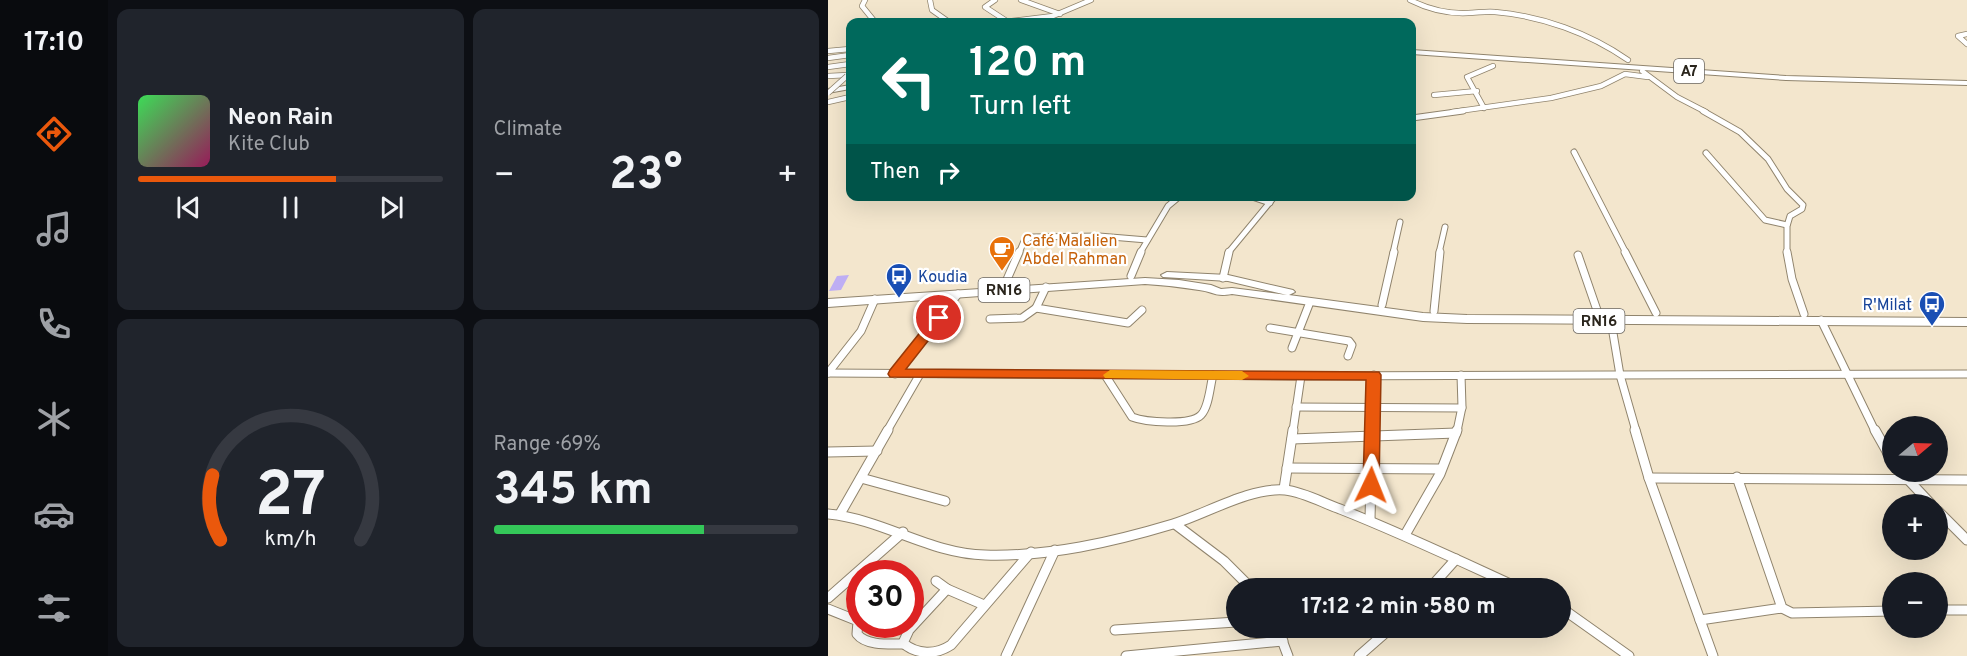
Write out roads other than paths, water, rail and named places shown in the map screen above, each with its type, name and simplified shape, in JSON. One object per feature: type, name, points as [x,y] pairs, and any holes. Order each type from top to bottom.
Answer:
[{"type":"highway","name":"A7","points":[[1416,50],[1786,78],[1967,81]]},
{"type":"highway","points":[[828,91],[846,81]]},
{"type":"highway","name":"RN16","points":[[828,297],[1131,276],[1185,275],[1310,302],[1434,317],[1611,321],[1967,322]]},
{"type":"highway","name":"RN16","points":[[828,303],[1145,281],[1224,283],[1434,311],[1967,315]]},
{"type":"street","points":[[865,0],[862,6],[872,18]]},
{"type":"street","points":[[930,0],[932,10],[943,18]]},
{"type":"street","points":[[995,0],[985,7],[1002,18]]},
{"type":"street","points":[[1021,0],[1060,14]]},
{"type":"street","points":[[1047,18],[1091,0]]},
{"type":"street","points":[[1410,0],[1431,9],[1500,13],[1561,27],[1602,42],[1628,60]]},
{"type":"street","points":[[1967,34],[1958,36],[1967,45]]},
{"type":"street","points":[[828,51],[846,49]]},
{"type":"street","points":[[828,58],[846,56]]},
{"type":"street","points":[[828,67],[846,65]]},
{"type":"street","points":[[1480,65],[1484,71]]},
{"type":"street","points":[[1484,108],[1477,91],[1467,77],[1493,66]]},
{"type":"street","points":[[1642,71],[1677,97],[1729,124],[1761,151],[1787,189],[1803,206],[1790,216],[1787,225],[1790,277],[1804,314]]},
{"type":"street","points":[[1416,116],[1568,94],[1601,86],[1625,74],[1648,76]]},
{"type":"street","points":[[828,76],[846,79]]},
{"type":"street","points":[[1434,95],[1477,91]]},
{"type":"street","points":[[828,102],[846,98]]},
{"type":"street","points":[[1574,152],[1656,313]]},
{"type":"street","points":[[1706,153],[1765,220],[1787,225]]},
{"type":"street","points":[[1131,276],[1132,269],[1147,240],[1160,223],[1168,206],[1174,201]]},
{"type":"street","points":[[1224,283],[1229,250],[1270,203],[1264,201]]},
{"type":"street","points":[[1382,304],[1400,222]]},
{"type":"street","points":[[1434,311],[1439,255],[1445,227]]},
{"type":"street","points":[[1005,284],[1024,241],[1031,237],[1099,236],[1147,240]]},
{"type":"street","points":[[1578,255],[1598,313]]},
{"type":"street","points":[[990,319],[1022,318],[1036,308],[1046,287]]},
{"type":"street","points":[[895,374],[958,294]]},
{"type":"street","points":[[828,373],[859,334],[875,299]]},
{"type":"street","points":[[1293,348],[1310,302]]},
{"type":"street","points":[[1036,308],[1128,323],[1142,310]]},
{"type":"street","points":[[1821,320],[1882,443]]},
{"type":"street","points":[[1611,321],[1620,375],[1649,478],[1713,656]]},
{"type":"street","points":[[1270,328],[1349,341],[1352,345],[1348,356]]},
{"type":"street","points":[[828,373],[1301,376],[1967,374]]},
{"type":"street","points":[[840,514],[920,374]]},
{"type":"street","points":[[1105,375],[1132,417],[1143,421],[1198,418],[1203,413],[1213,375]]},
{"type":"street","points":[[1370,520],[1374,375]]},
{"type":"street","points":[[1405,535],[1456,433],[1462,408],[1461,375]]},
{"type":"street","points":[[1284,489],[1301,376]]},
{"type":"street","points":[[1296,407],[1462,408]]},
{"type":"street","points":[[1292,439],[1456,433]]},
{"type":"street","points":[[828,452],[877,451]]},
{"type":"street","points":[[1287,468],[1440,469]]},
{"type":"street","points":[[1737,477],[1782,608]]},
{"type":"street","points":[[861,478],[945,501]]},
{"type":"street","points":[[1649,478],[1882,480]]},
{"type":"street","points":[[1948,480],[1967,480]]},
{"type":"street","points":[[1909,482],[1921,494]]},
{"type":"street","points":[[828,514],[840,514],[903,532],[956,552],[981,555],[1091,545],[1175,524],[1238,501],[1284,489],[1370,520],[1497,578]]},
{"type":"street","points":[[1948,521],[1967,540]]},
{"type":"street","points":[[1175,524],[1224,561],[1241,578]]},
{"type":"street","points":[[828,597],[903,532]]},
{"type":"street","points":[[1006,656],[1055,550]]},
{"type":"street","points":[[828,609],[858,621],[860,638],[882,644],[904,644],[909,648],[930,653],[946,650],[1031,552]]},
{"type":"street","points":[[1439,578],[1456,560]]},
{"type":"street","points":[[936,581],[947,589],[984,605]]},
{"type":"street","points":[[904,644],[903,639],[909,630],[947,589]]},
{"type":"street","points":[[1700,620],[1782,608],[1792,613],[1882,611]]},
{"type":"street","points":[[1948,610],[1967,610]]},
{"type":"street","points":[[1571,615],[1629,656]]},
{"type":"street","points":[[1115,630],[1226,623]]},
{"type":"street","points":[[1282,638],[1288,656]]},
{"type":"street","points":[[1359,656],[1379,638]]},
{"type":"street","points":[[1126,656],[1283,641]]},
{"type":"place","name":"Café Malalien Abdel Rahman","points":[[1002,272]]},
{"type":"place","name":"Koudia","points":[[899,299]]},
{"type":"place","name":"R'Milat","points":[[1932,327]]}]
